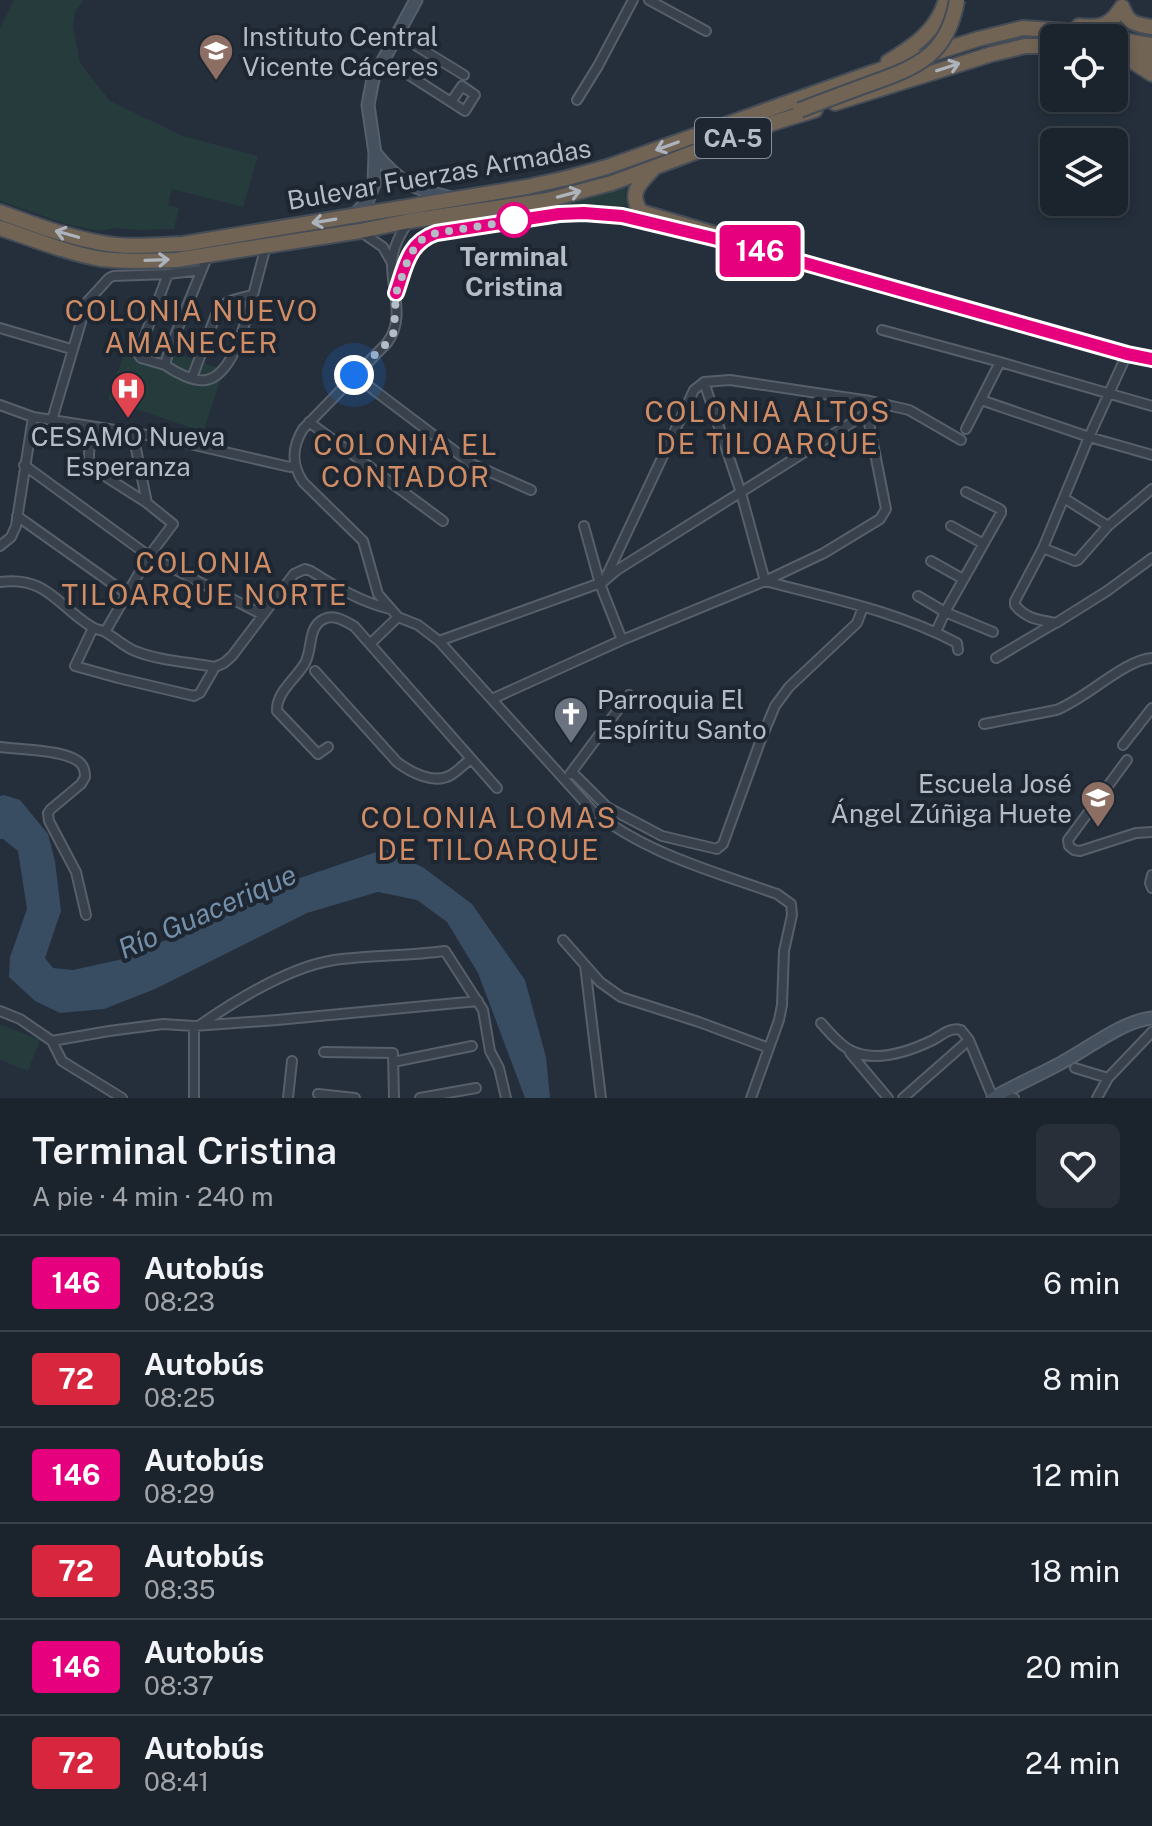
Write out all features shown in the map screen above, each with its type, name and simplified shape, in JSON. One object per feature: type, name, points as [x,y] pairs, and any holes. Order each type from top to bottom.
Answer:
[{"type":"highway","points":[[871,73],[916,45],[938,20],[946,0]]},
{"type":"highway","points":[[795,114],[923,62],[936,49],[949,28],[957,0]]},
{"type":"highway","points":[[1107,24],[1122,7],[1131,22],[1152,27]]},
{"type":"highway","name":"Bulevar Fuerzas Armadas","points":[[0,212],[66,235],[104,244],[145,246],[183,244],[456,199],[567,178],[607,167],[871,73],[978,39],[1023,28],[1040,29]]},
{"type":"highway","name":"Bulevar Fuerzas Armadas","points":[[1128,45],[1152,45]]},
{"type":"highway","name":"Bulevar Fuerzas Armadas","points":[[0,228],[103,259],[146,261],[176,260],[409,221],[524,211],[612,183],[795,114],[992,54],[1025,46],[1040,46]]},
{"type":"highway","name":"Bulevar Fuerzas Armadas","points":[[1128,50],[1152,58]]},
{"type":"highway","points":[[1128,56],[1152,74]]},
{"type":"highway","points":[[655,167],[636,190],[635,199],[641,212],[725,237],[733,243]]},
{"type":"street","points":[[352,216],[367,202],[374,184],[375,153],[368,105],[373,79],[416,0]]},
{"type":"street","points":[[577,100],[633,0]]},
{"type":"street","points":[[649,0],[706,31]]},
{"type":"street","points":[[397,34],[464,75]]},
{"type":"street","points":[[384,59],[451,102]]},
{"type":"street","points":[[375,153],[401,181],[456,199]]},
{"type":"street","points":[[396,293],[413,248],[436,233],[524,211],[606,214],[650,221],[733,243],[1152,359]]},
{"type":"street","points":[[409,221],[395,247],[392,263],[396,293],[394,332],[296,439],[293,454],[295,466],[303,482],[363,541],[378,594],[398,617],[418,625],[439,641],[592,810],[605,821],[659,850],[777,894],[791,904],[793,909],[784,951],[779,1020],[751,1098]]},
{"type":"street","points":[[360,231],[383,247],[392,263]]},
{"type":"street","points":[[168,274],[138,354],[141,358],[192,378],[205,380],[226,366],[233,354],[266,246]]},
{"type":"street","points":[[165,365],[208,255]]},
{"type":"street","points":[[52,420],[87,302],[109,278],[201,270]]},
{"type":"street","points":[[192,378],[218,309],[232,300],[253,295]]},
{"type":"street","points":[[0,328],[71,349]]},
{"type":"street","points":[[882,330],[1152,406]]},
{"type":"street","points":[[1056,623],[1022,614],[1015,601],[1043,548],[1127,354]]},
{"type":"street","points":[[966,429],[1000,362]]},
{"type":"street","points":[[354,375],[472,464],[531,490]]},
{"type":"street","points":[[602,583],[694,390],[704,382],[730,380],[870,401],[909,410],[961,440]]},
{"type":"street","points":[[704,382],[741,493],[765,581]]},
{"type":"street","points":[[981,400],[1152,455]]},
{"type":"street","points":[[492,699],[622,640],[765,581],[824,553],[880,519],[886,509],[867,413],[870,401]]},
{"type":"street","points":[[0,405],[33,417],[159,437],[295,466]]},
{"type":"street","points":[[439,641],[602,583],[617,570],[867,413]]},
{"type":"street","points":[[0,546],[11,537],[17,516],[33,417]]},
{"type":"street","points":[[309,422],[443,521]]},
{"type":"street","points":[[94,428],[89,456],[92,468],[147,503],[173,524],[149,556],[105,632]]},
{"type":"street","points":[[133,434],[147,503]]},
{"type":"street","points":[[24,465],[149,556],[263,615]]},
{"type":"street","points":[[1043,548],[1078,560],[1108,526],[1152,489]]},
{"type":"street","points":[[936,632],[1001,510],[966,492]]},
{"type":"street","points":[[1064,498],[1108,526]]},
{"type":"street","points":[[17,516],[127,594]]},
{"type":"street","points":[[584,526],[622,640]]},
{"type":"street","points":[[951,526],[982,543]]},
{"type":"street","points":[[996,658],[1107,591],[1152,558]]},
{"type":"street","points":[[931,561],[963,579]]},
{"type":"street","points":[[0,582],[21,581],[38,586],[93,628],[145,654],[215,667],[232,656],[294,574],[305,569],[352,596],[391,609]]},
{"type":"street","points":[[765,581],[863,607],[936,632],[957,643],[958,650]]},
{"type":"street","points":[[918,596],[945,612],[993,632]]},
{"type":"street","points":[[572,772],[607,807],[662,836],[720,848],[775,706],[789,687],[857,623],[863,607]]},
{"type":"street","points":[[328,747],[318,754],[277,711],[277,701],[307,660],[315,625],[331,617],[354,626],[497,788]]},
{"type":"street","points":[[370,644],[398,617]]},
{"type":"street","points":[[93,628],[75,666],[194,696],[202,691],[215,667]]},
{"type":"street","points":[[984,724],[1067,706],[1117,673],[1145,658],[1152,658]]},
{"type":"street","points":[[315,671],[406,769],[428,777],[448,778],[471,759]]},
{"type":"street","points":[[564,781],[629,695]]},
{"type":"street","points":[[1123,745],[1152,708]]},
{"type":"street","points":[[0,747],[53,751],[82,765],[85,777],[81,784],[48,813],[49,821],[76,872],[86,915]]},
{"type":"street","points":[[1127,760],[1068,840],[1069,846],[1080,851],[1136,833],[1152,832]]},
{"type":"street","points":[[1152,875],[1152,888]]},
{"type":"street","points":[[563,940],[600,982],[621,997],[769,1048]]},
{"type":"street","points":[[197,1026],[293,972],[331,961],[445,951],[483,1010],[490,1051],[499,1068],[506,1098]]},
{"type":"street","points":[[585,965],[601,1098]]},
{"type":"street","points":[[52,1041],[163,1024],[197,1026],[478,1001]]},
{"type":"street","points":[[0,1011],[20,1019],[52,1041],[62,1061],[122,1098]]},
{"type":"street","points":[[995,1096],[1062,1063],[1127,1025],[1152,1018]]},
{"type":"street","points":[[821,1023],[888,1098]]},
{"type":"street","points":[[194,1098],[197,1026]]},
{"type":"street","points":[[845,1047],[870,1055],[897,1053],[958,1029],[969,1040],[995,1096]]},
{"type":"street","points":[[1097,1098],[1108,1078],[1152,1032]]},
{"type":"street","points":[[903,1098],[969,1040]]},
{"type":"street","points":[[393,1062],[472,1046]]},
{"type":"street","points":[[324,1052],[393,1053],[394,1098]]},
{"type":"street","points":[[288,1098],[292,1061]]},
{"type":"street","points":[[1075,1068],[1108,1078]]},
{"type":"street","points":[[420,1098],[476,1088]]},
{"type":"street","points":[[318,1094],[355,1098]]},
{"type":"street","points":[[995,1096],[1014,1098]]},
{"type":"green space","points":[[14,0],[84,0],[75,12],[73,26],[80,63],[110,101],[183,136],[258,156],[243,207],[172,189],[168,205],[179,208],[174,229],[116,228],[99,231],[66,224],[0,201],[0,28]]},
{"type":"green space","points":[[626,187],[628,206],[547,209],[613,189]]},
{"type":"green space","points":[[130,337],[224,370],[203,432],[108,399]]},
{"type":"green space","points":[[0,1024],[40,1040],[28,1071],[0,1060]]},
{"type":"water","points":[[0,796],[20,800],[48,834],[55,861],[61,911],[45,958],[53,968],[73,970],[123,959],[191,929],[259,892],[385,849],[424,868],[472,904],[525,980],[546,1057],[550,1098],[525,1098],[478,973],[447,922],[417,900],[378,892],[307,913],[155,989],[104,1009],[60,1013],[35,1001],[9,977],[10,957],[27,909],[18,851],[0,839]]},
{"type":"bus line","name":"146","points":[[396,293],[413,248],[419,241],[436,233],[559,214],[606,214],[650,221],[734,243],[1152,359]]},
{"type":"place","name":"Instituto Central Vicente Cáceres","points":[[216,82]]},
{"type":"place","name":"Terminal Cristina","points":[[514,220]]},
{"type":"place","name":"CESAMO Nueva Esperanza","points":[[128,420]]},
{"type":"place","name":"Parroquia El Espíritu Santo","points":[[571,745]]},
{"type":"place","name":"Escuela José Ángel Zúñiga Huete","points":[[1098,829]]},
{"type":"district","name":"COLONIA NUEVO AMANECER","points":[[192,326]]},
{"type":"district","name":"COLONIA ALTOS DE TILOARQUE","points":[[768,427]]},
{"type":"district","name":"COLONIA EL CONTADOR","points":[[406,460]]},
{"type":"district","name":"COLONIA TILOARQUE NORTE","points":[[205,578]]},
{"type":"district","name":"COLONIA LOMAS DE TILOARQUE","points":[[489,833]]},
{"type":"route","points":[[354,375],[394,332],[396,293],[409,257],[419,241],[436,233],[518,220],[514,220]]},
{"type":"water label","name":"Río Guacerique","points":[[207,911]]}]
